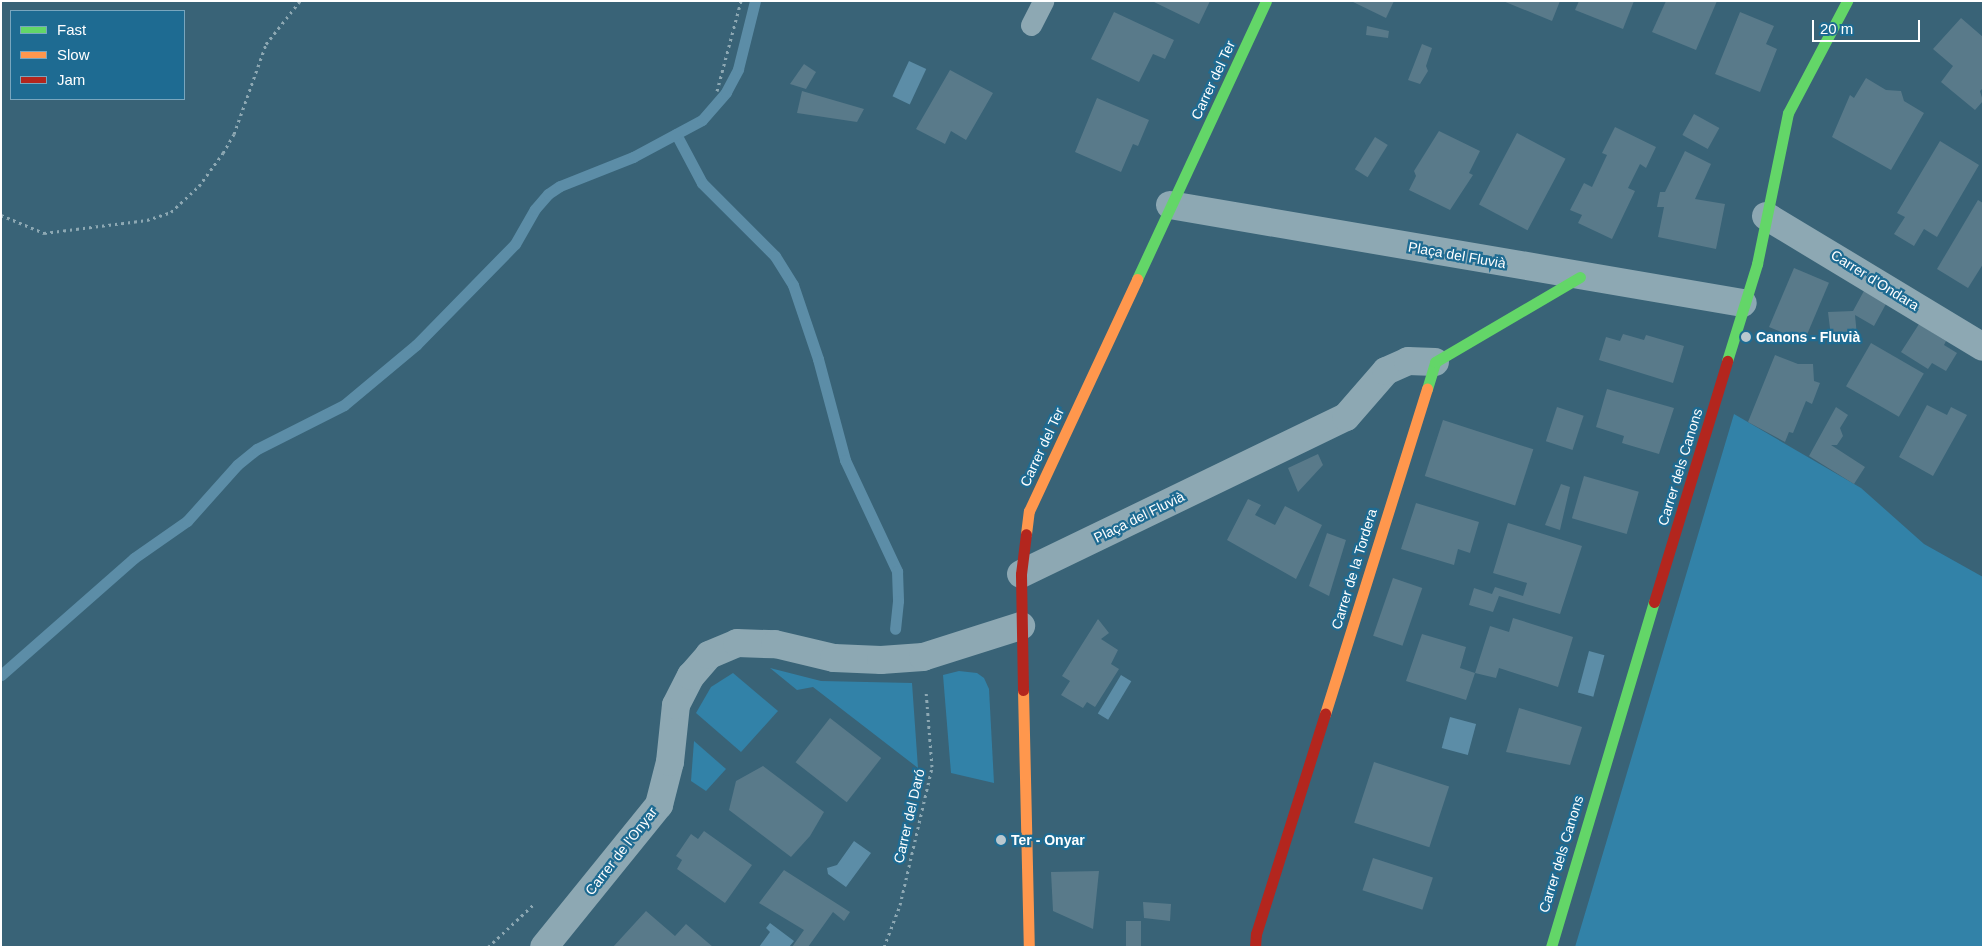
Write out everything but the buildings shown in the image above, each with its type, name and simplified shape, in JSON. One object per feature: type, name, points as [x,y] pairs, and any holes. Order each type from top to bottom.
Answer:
[{"type":"street","name":"Carrer del Ter","points":[[1029,947],[1021,574],[1029,511],[1266,1]]},
{"type":"street","name":"Carrer dels Canons","points":[[1551,947],[1743,303],[1757,264],[1788,114],[1839,3]]},
{"type":"street","name":"Plaça del Fluvià","points":[[1170,205],[1743,303]]},
{"type":"street","name":"Carrer d'Ondara","points":[[1766,216],[1983,347]]},
{"type":"street","points":[[1435,362],[1580,276]]},
{"type":"street","name":"Plaça del Fluvià","points":[[1021,574],[1346,417],[1386,371],[1408,361],[1435,362]]},
{"type":"street","name":"Carrer de la Tordera","points":[[1255,947],[1256,934],[1435,362]]},
{"type":"street","name":"Carrer de l'Onyar","points":[[544,947],[659,805],[670,762],[676,705],[691,676],[709,655],[737,643],[775,644],[834,658],[881,660],[923,657],[1021,626]]},
{"type":"lane","points":[[1031,25],[1043,1]]},
{"type":"path","points":[[1,214],[44,233],[147,220],[171,212],[199,186],[223,153],[234,134],[266,44],[300,1]]},
{"type":"path","points":[[717,91],[740,1]]},
{"type":"path","name":"Carrer del Daró","points":[[884,947],[900,905],[932,767],[923,657]]},
{"type":"shaded area","points":[[909,61],[926,69],[910,104],[893,96]]},
{"type":"shaded area","points":[[1734,414],[1861,488],[1924,544],[1983,577],[1983,947],[1575,947]]},
{"type":"shaded area","points":[[1589,651],[1604,655],[1593,697],[1578,693]]},
{"type":"shaded area","points":[[770,668],[821,681],[912,683],[918,768],[813,687],[797,690]]},
{"type":"shaded area","points":[[959,671],[977,673],[984,678],[989,689],[994,783],[951,773],[943,675]]},
{"type":"shaded area","points":[[733,673],[778,711],[741,752],[696,713],[711,687]]},
{"type":"shaded area","points":[[1121,675],[1131,681],[1108,720],[1098,714]]},
{"type":"shaded area","points":[[1450,717],[1476,724],[1468,755],[1442,748]]},
{"type":"shaded area","points":[[694,741],[726,769],[706,791],[691,781]]},
{"type":"shaded area","points":[[854,841],[871,853],[846,887],[828,874],[827,868],[837,865]]},
{"type":"shaded area","points":[[770,923],[794,941],[789,947],[759,947],[770,932],[766,928]]},
{"type":"waterway","points":[[1,675],[134,558],[187,521],[237,465],[257,449],[344,405],[416,345],[515,244],[535,209],[548,194],[560,186],[633,157],[702,120],[726,92],[738,69],[755,1]]},
{"type":"waterway","points":[[676,134],[702,183],[775,256],[793,285],[818,359],[845,460],[897,571],[898,601],[895,629]]},
{"type":"traffic: fast","points":[[1137,279],[1266,1]]},
{"type":"traffic: fast","points":[[1727,361],[1757,264],[1788,113],[1847,1]]},
{"type":"traffic: fast","points":[[1427,389],[1435,362],[1580,277]]},
{"type":"traffic: fast","points":[[1551,947],[1654,602]]},
{"type":"traffic: slow","points":[[1026,534],[1029,511],[1137,279]]},
{"type":"traffic: slow","points":[[1325,714],[1427,389]]},
{"type":"traffic: slow","points":[[1023,690],[1029,947]]},
{"type":"traffic: jam","points":[[1654,602],[1727,361]]},
{"type":"traffic: jam","points":[[1023,690],[1021,574],[1026,534]]},
{"type":"traffic: jam","points":[[1255,947],[1256,934],[1325,714]]},
{"type":"place","name":"Canons - Fluvià","points":[[1746,337]]},
{"type":"place","name":"Ter - Onyar","points":[[1001,840]]}]
